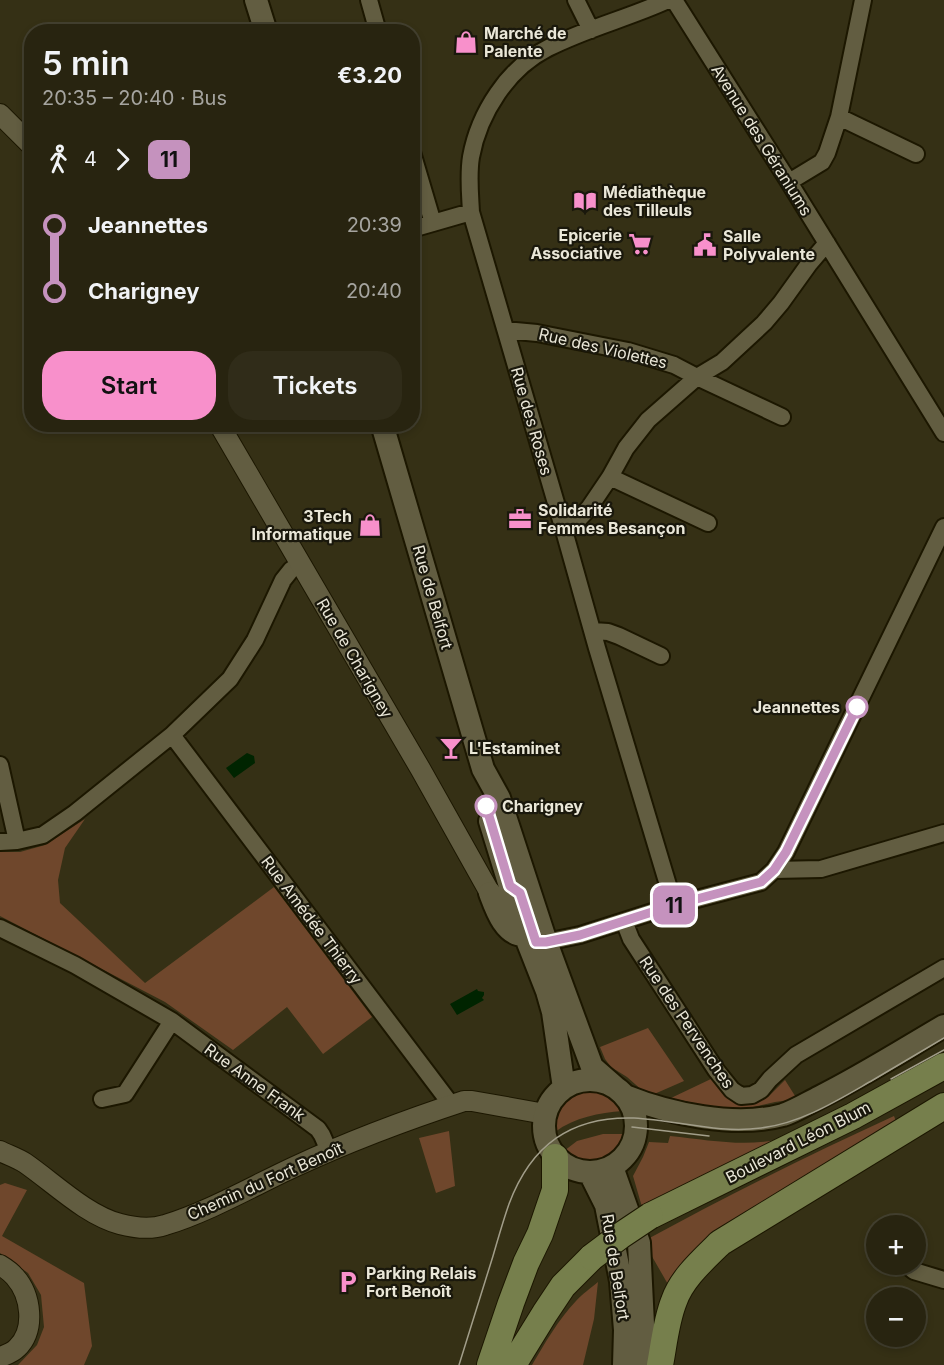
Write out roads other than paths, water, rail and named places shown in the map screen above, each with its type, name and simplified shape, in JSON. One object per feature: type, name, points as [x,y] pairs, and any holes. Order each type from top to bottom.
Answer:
[{"type":"main road","points":[[256,0],[264,24]]},
{"type":"main road","name":"Rue de Belfort","points":[[384,432],[483,769],[499,798],[553,1012],[564,1088]]},
{"type":"main road","name":"Rue de Belfort","points":[[483,769],[480,784],[500,890],[520,893],[536,942],[536,938]]},
{"type":"main road","name":"Rue de Belfort","points":[[536,938],[592,1068],[620,1092]]},
{"type":"main road","points":[[620,1092],[632,1107],[636,1128],[630,1149],[622,1160],[601,1170],[576,1171],[564,1165],[546,1146],[545,1114],[555,1095],[576,1082],[590,1080],[603,1082],[642,1102],[709,1118],[749,1120],[784,1114],[833,1090],[944,1026]]},
{"type":"main road","name":"Boulevard Léon Blum","points":[[651,1223],[944,1066]]},
{"type":"main road","name":"Boulevard Léon Blum","points":[[651,1223],[944,1088]]},
{"type":"main road","points":[[660,1365],[674,1300],[699,1264],[720,1243],[944,1106]]},
{"type":"main road","points":[[490,1365],[511,1303],[540,1234],[555,1190],[555,1157]]},
{"type":"main road","name":"Rue de Belfort","points":[[601,1170],[621,1281],[625,1330],[624,1365]]},
{"type":"main road","name":"Rue de Belfort","points":[[601,1170],[639,1243],[645,1365]]},
{"type":"main road","points":[[513,1365],[563,1286],[651,1223]]},
{"type":"main road","points":[[525,1365],[554,1318],[594,1264]]},
{"type":"street","points":[[369,0],[376,24]]},
{"type":"street","points":[[576,0],[591,30]]},
{"type":"street","name":"Rue des Roses","points":[[668,0],[547,48],[526,62],[509,78],[493,100],[483,120],[471,156],[469,178],[471,212],[674,905]]},
{"type":"street","name":"Avenue des Géraniums","points":[[674,0],[944,433]]},
{"type":"street","points":[[789,182],[822,162],[827,153],[839,117],[863,0]]},
{"type":"street","points":[[0,114],[24,138]]},
{"type":"street","points":[[839,117],[916,153]]},
{"type":"street","points":[[420,179],[433,223]]},
{"type":"street","points":[[420,227],[471,212]]},
{"type":"street","points":[[563,527],[577,521],[589,508],[626,448],[648,420],[696,377],[722,362],[764,322],[782,303],[809,264],[827,243]]},
{"type":"street","name":"Rue des Violettes","points":[[506,330],[537,333],[628,351],[674,365],[782,417]]},
{"type":"street","name":"Rue de Charigney","points":[[224,432],[421,770],[500,890]]},
{"type":"street","points":[[609,477],[708,523]]},
{"type":"street","points":[[536,938],[580,935],[674,905],[761,882],[774,870],[786,852],[944,527]]},
{"type":"street","points":[[0,842],[43,835],[75,813],[172,735],[230,679],[255,640],[283,580],[300,564]]},
{"type":"street","points":[[593,631],[608,632],[619,636],[661,656]]},
{"type":"street","name":"Rue Amédée Thierry","points":[[172,735],[447,1099],[449,1106]]},
{"type":"street","points":[[0,765],[17,841]]},
{"type":"street","points":[[774,870],[821,869],[944,833]]},
{"type":"street","name":"Rue des Pervenches","points":[[624,921],[631,939],[716,1070],[732,1090],[741,1096],[752,1095],[761,1090],[770,1078],[795,1055],[944,968]]},
{"type":"street","name":"Rue Anne Frank","points":[[0,928],[75,965],[172,1021],[318,1129],[329,1151]]},
{"type":"street","points":[[102,1099],[125,1094],[172,1021]]},
{"type":"street","name":"Chemin du Fort Benoît","points":[[0,1151],[22,1162],[96,1214],[118,1224],[148,1228],[165,1225],[203,1210],[329,1151],[391,1126],[464,1101],[545,1114]]},
{"type":"street","points":[[0,1265],[15,1276],[25,1292],[29,1307],[29,1322],[25,1337],[17,1348],[0,1357]]},
{"type":"street","points":[[926,1275],[944,1280]]},
{"type":"tram line","points":[[459,1365],[509,1204],[529,1165],[556,1138],[591,1122],[611,1119],[650,1119],[729,1129],[776,1125],[805,1116],[833,1103],[944,1038]]},
{"type":"tram line","points":[[891,1079],[944,1050]]},
{"type":"tram line","points":[[632,1127],[709,1136]]},
{"type":"place","name":"Marché de Palente","points":[[466,42]]},
{"type":"place","name":"Médiathèque des Tilleuls","points":[[585,201]]},
{"type":"place","name":"Epicerie Associative","points":[[640,244]]},
{"type":"place","name":"Salle Polyvalente","points":[[705,245]]},
{"type":"place","name":"Solidarité Femmes Besançon","points":[[520,519]]},
{"type":"place","name":"3Tech Informatique","points":[[370,525]]},
{"type":"place","name":"Jeannettes","points":[[857,707]]},
{"type":"place","name":"L'Estaminet","points":[[451,748]]},
{"type":"place","name":"Charigney","points":[[486,806]]},
{"type":"place","name":"Parking Relais Fort Benoît","points":[[348,1282]]}]
